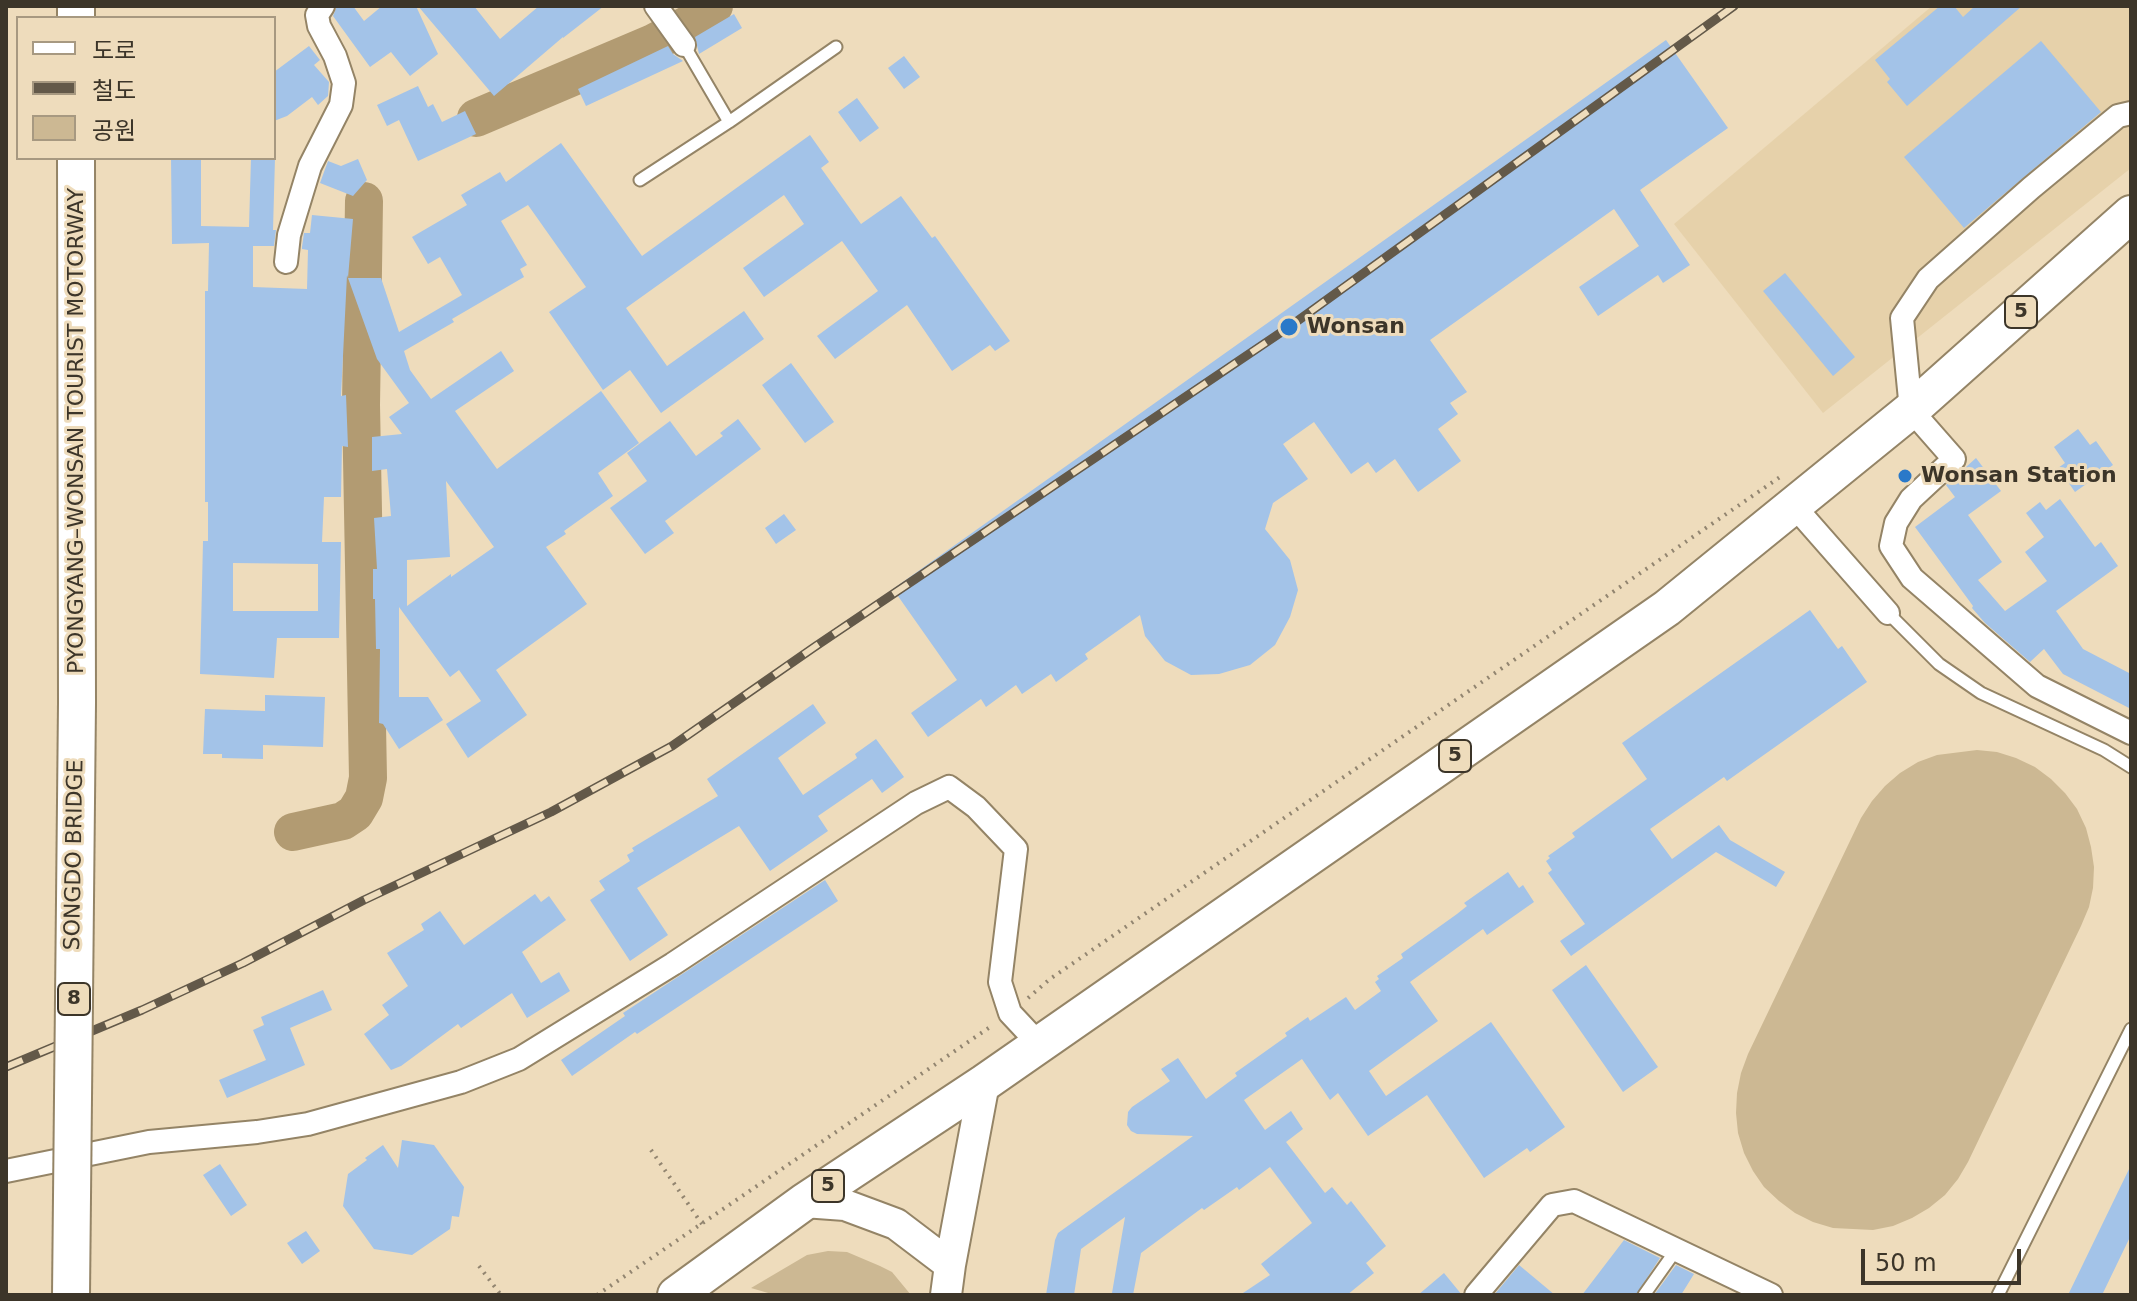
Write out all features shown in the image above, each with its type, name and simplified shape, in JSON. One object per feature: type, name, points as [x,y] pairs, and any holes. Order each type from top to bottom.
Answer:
[{"type":"highway","name":"PYONGYANG–WONSAN TOURIST MOTORWAY","points":[[76,160],[77,703]]},
{"type":"highway","name":"5","points":[[676,1295],[804,1202],[984,1083],[1667,608],[1790,489],[1911,410],[2131,214]]},
{"type":"highway","name":"SONGDO BRIDGE","points":[[71,1295],[77,703]]},
{"type":"main road","points":[[946,1295],[984,1083]]},
{"type":"main road","points":[[804,1202],[845,1205],[896,1224],[950,1265]]},
{"type":"street","points":[[286,262],[289,235],[310,166],[341,105],[344,83],[317,15],[323,6]]},
{"type":"street","points":[[662,14],[684,45]]},
{"type":"street","points":[[2131,113],[2118,116],[1928,279],[1902,318],[1911,410],[1954,459],[1911,499],[1896,523],[1891,546],[1912,578],[2037,686],[2131,733]]},
{"type":"street","points":[[1790,489],[1888,613]]},
{"type":"street","points":[[6,1171],[149,1142],[308,1124],[461,1082],[519,1059],[673,964],[916,803],[949,787],[976,807],[1016,849],[1000,982],[1010,1013],[1039,1044]]},
{"type":"street","points":[[1476,1295],[1552,1205],[1574,1201],[1771,1295]]},
{"type":"lane","points":[[684,45],[729,122]]},
{"type":"lane","points":[[640,180],[836,47]]},
{"type":"lane","points":[[1888,613],[1939,664],[1981,693],[2104,750],[2131,767]]},
{"type":"lane","points":[[1998,1295],[2131,1029]]},
{"type":"lane","points":[[1644,1295],[1676,1250]]},
{"type":"path","points":[[597,1295],[1010,1013],[1050,979],[1790,489]]},
{"type":"path","points":[[651,1150],[702,1224]]},
{"type":"path","points":[[479,1266],[501,1295]]},
{"type":"shaded area","points":[[1932,6],[2131,6],[2131,168],[1823,413],[1674,224]]},
{"type":"green space","points":[[1977,750],[1997,752],[2035,767],[2065,793],[2077,809],[2086,828],[2094,867],[2089,907],[1968,1162],[1945,1195],[1929,1208],[1893,1226],[1873,1230],[1833,1228],[1813,1222],[1795,1213],[1764,1187],[1744,1153],[1736,1113],[1741,1073],[1861,818],[1872,801],[1900,773],[1918,762],[1937,755]]},
{"type":"green space","points":[[828,1251],[847,1252],[892,1272],[911,1295],[775,1295],[751,1288],[807,1255]]},
{"type":"building","points":[[337,6],[353,6],[364,21],[382,6],[416,6],[438,54],[410,76],[391,52],[370,67],[333,16]]},
{"type":"building","points":[[418,6],[474,6],[500,39],[539,6],[604,6],[494,96]]},
{"type":"building","points":[[1940,6],[1954,6],[1963,17],[1975,6],[2022,6],[1907,106],[1887,82],[1890,79],[1875,60]]},
{"type":"building","points":[[734,14],[742,28],[699,54],[695,37]]},
{"type":"building","points":[[1666,40],[1728,128],[1640,190],[1690,265],[1663,283],[1658,275],[1598,316],[1579,287],[1639,246],[1614,209],[1430,340],[1467,392],[1450,403],[1458,414],[1438,429],[1461,461],[1418,492],[1395,459],[1376,473],[1368,462],[1351,474],[1314,422],[1283,444],[1308,479],[1273,503],[1265,529],[1290,560],[1298,590],[1290,617],[1275,645],[1250,665],[1219,674],[1191,675],[1165,661],[1145,636],[1140,615],[1085,654],[1088,659],[1056,682],[1051,674],[1022,694],[1016,685],[986,707],[981,699],[928,737],[911,713],[957,680],[893,589]]},
{"type":"building","points":[[2041,41],[2101,112],[1964,228],[1904,157]]},
{"type":"building","points":[[309,46],[320,60],[314,65],[329,82],[328,96],[318,105],[312,97],[287,116],[276,120],[276,71]]},
{"type":"building","points":[[668,46],[683,61],[586,106],[578,89]]},
{"type":"building","points":[[904,56],[920,77],[904,89],[888,68]]},
{"type":"building","points":[[418,86],[428,107],[433,104],[442,122],[465,111],[476,134],[418,161],[399,120],[387,126],[377,105]]},
{"type":"building","points":[[857,98],[879,128],[860,142],[838,112]]},
{"type":"building","points":[[810,135],[829,162],[821,168],[861,224],[901,196],[932,238],[935,236],[1010,341],[995,351],[990,345],[952,371],[907,305],[835,359],[817,336],[878,291],[842,241],[764,297],[743,268],[804,224],[784,195],[626,308],[667,366],[744,311],[764,339],[661,413],[630,370],[603,390],[549,312],[586,287],[528,205],[501,221],[527,265],[520,269],[524,277],[404,351],[410,370],[431,399],[501,351],[514,371],[455,411],[497,469],[601,391],[639,443],[598,473],[613,496],[546,547],[587,604],[496,670],[527,715],[468,758],[446,724],[481,701],[459,670],[450,677],[399,607],[399,697],[428,697],[443,720],[399,749],[383,724],[379,723],[380,649],[376,649],[373,599],[373,569],[377,569],[374,518],[391,516],[387,469],[372,471],[372,437],[402,434],[389,417],[409,403],[377,359],[348,278],[381,278],[399,332],[462,295],[440,257],[428,264],[412,237],[467,205],[461,195],[500,172],[506,182],[561,143],[642,256]],"holes":[[[446,481],[494,547],[451,577],[451,574],[407,606],[407,560],[450,557]]]},
{"type":"building","points":[[358,159],[367,180],[353,196],[320,183],[328,161],[341,166]]},
{"type":"building","points":[[171,160],[201,160],[201,226],[249,227],[251,160],[275,160],[274,246],[253,246],[253,287],[307,289],[308,250],[302,247],[304,233],[310,233],[312,215],[353,219],[341,396],[346,395],[348,447],[342,446],[341,497],[324,497],[322,542],[341,542],[339,638],[277,638],[274,678],[200,674],[203,541],[208,541],[208,502],[205,502],[205,291],[208,291],[209,243],[172,244]],"holes":[[[233,563],[318,564],[318,611],[233,611]]]},
{"type":"building","points":[[1785,273],[1855,357],[1833,376],[1763,291]]},
{"type":"building","points":[[791,363],[834,422],[805,443],[762,385]]},
{"type":"building","points":[[738,419],[761,449],[665,521],[674,533],[645,554],[610,508],[647,481],[627,453],[670,421],[696,456],[723,436],[720,433]]},
{"type":"building","points":[[2078,429],[2090,445],[2096,441],[2113,465],[2075,492],[2058,468],[2065,463],[2054,447]]},
{"type":"building","points":[[1976,458],[2001,491],[1968,515],[2002,562],[1978,580],[2005,611],[2047,581],[2025,552],[2044,537],[2026,513],[2040,502],[2046,510],[2060,499],[2095,547],[2101,542],[2118,566],[2056,611],[2083,649],[2131,674],[2131,709],[2063,674],[2044,649],[2030,662],[1972,608],[1915,527],[1955,497],[1946,485]]},
{"type":"building","points":[[784,514],[796,530],[776,544],[765,528]]},
{"type":"building","points":[[1810,610],[1838,649],[1842,646],[1867,682],[1727,781],[1724,777],[1650,829],[1672,859],[1719,825],[1730,840],[1785,872],[1776,887],[1716,852],[1571,956],[1560,941],[1585,924],[1548,873],[1552,870],[1546,861],[1550,858],[1548,856],[1575,837],[1572,833],[1647,779],[1622,743]]},
{"type":"building","points":[[265,695],[325,697],[323,747],[263,745],[263,759],[222,758],[222,754],[203,754],[205,709],[265,711]]},
{"type":"building","points":[[813,704],[826,723],[778,758],[803,795],[857,758],[855,754],[876,739],[904,777],[882,793],[872,779],[818,816],[828,831],[770,871],[739,826],[637,888],[668,935],[630,961],[590,900],[605,890],[599,881],[630,861],[627,855],[634,851],[632,848],[718,796],[707,779]]},
{"type":"building","points":[[1508,872],[1519,888],[1523,885],[1534,902],[1487,935],[1483,929],[1410,982],[1438,1021],[1369,1071],[1386,1096],[1491,1022],[1565,1127],[1530,1152],[1527,1148],[1484,1178],[1427,1095],[1368,1136],[1338,1093],[1330,1100],[1302,1059],[1244,1100],[1265,1130],[1291,1111],[1303,1129],[1286,1142],[1325,1193],[1332,1187],[1347,1205],[1351,1201],[1386,1246],[1366,1263],[1374,1273],[1347,1295],[1240,1295],[1270,1275],[1261,1264],[1312,1223],[1270,1167],[1239,1190],[1237,1187],[1204,1210],[1202,1208],[1141,1253],[1133,1295],[1112,1293],[1125,1217],[1081,1249],[1074,1295],[1046,1295],[1058,1233],[1193,1136],[1137,1134],[1127,1125],[1128,1112],[1132,1107],[1170,1081],[1161,1069],[1178,1058],[1206,1099],[1308,1017],[1310,1021],[1346,997],[1355,1010],[1381,991],[1375,982],[1379,979],[1377,976],[1403,958],[1401,954],[1467,906],[1464,903]]},
{"type":"building","points":[[825,880],[838,901],[572,1076],[561,1060],[625,1016],[623,1013]]},
{"type":"building","points":[[535,894],[541,902],[549,896],[566,920],[522,952],[541,983],[559,972],[570,991],[527,1018],[512,993],[461,1028],[458,1024],[391,1070],[364,1034],[389,1015],[382,1005],[408,986],[387,953],[424,930],[421,924],[440,911],[464,945]]},
{"type":"building","points":[[1586,965],[1658,1067],[1623,1092],[1552,990]]},
{"type":"building","points":[[323,990],[332,1010],[290,1028],[305,1065],[227,1098],[219,1080],[266,1060],[253,1030],[264,1025],[261,1017]]},
{"type":"building","points":[[402,1140],[434,1145],[464,1187],[459,1217],[452,1216],[450,1229],[412,1255],[374,1249],[343,1206],[348,1174],[383,1145],[398,1168]]},
{"type":"building","points":[[220,1164],[247,1205],[231,1216],[203,1175]]},
{"type":"building","points":[[2131,1165],[2131,1235],[2102,1295],[2068,1295]]},
{"type":"building","points":[[306,1231],[320,1251],[302,1264],[287,1243]]},
{"type":"building","points":[[1624,1240],[1660,1258],[1636,1295],[1582,1295]]},
{"type":"building","points":[[1519,1265],[1555,1295],[1494,1295]]},
{"type":"building","points":[[1676,1265],[1694,1274],[1681,1295],[1654,1295]]},
{"type":"building","points":[[1444,1273],[1462,1295],[1418,1295]]},
{"type":"waterway","points":[[476,118],[653,43],[704,16],[714,6]]},
{"type":"waterway","points":[[293,832],[343,821],[355,813],[364,798],[368,778],[361,405],[364,201]]},
{"type":"railway","points":[[6,1067],[142,1010],[243,963],[364,900],[551,812],[672,746],[1289,327],[1734,6]]},
{"type":"place","name":"Wonsan","points":[[1289,327]]},
{"type":"place","name":"Wonsan Station","points":[[1905,476]]}]
